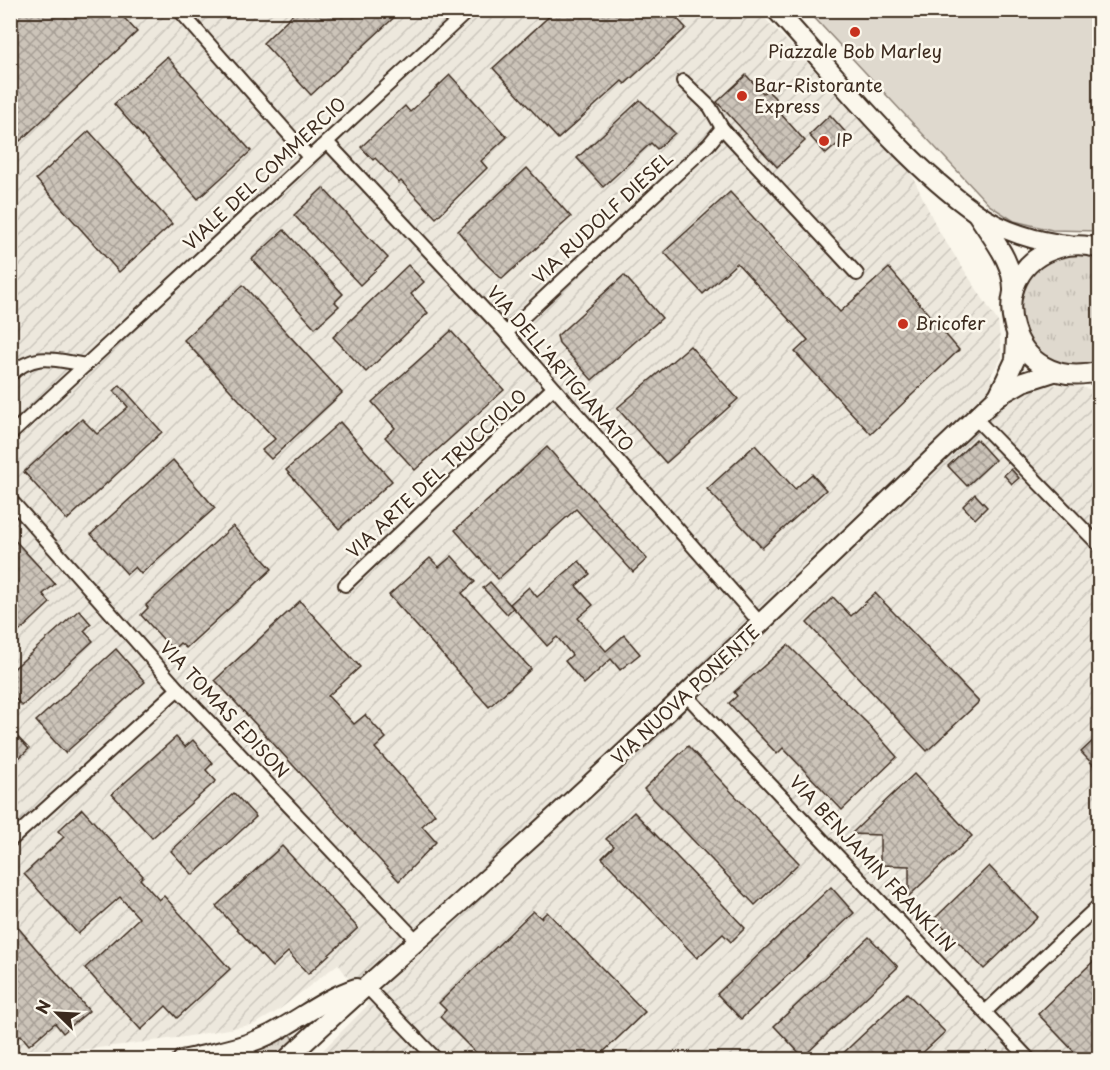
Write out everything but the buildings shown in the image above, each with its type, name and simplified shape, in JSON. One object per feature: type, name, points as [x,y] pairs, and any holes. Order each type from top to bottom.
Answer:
[{"type":"street","points":[[179,10],[309,157]]},
{"type":"street","name":"VIALE DEL COMMERCIO","points":[[10,435],[469,10]]},
{"type":"street","points":[[776,10],[931,177],[977,214],[1031,239],[1100,249]]},
{"type":"street","points":[[684,81],[710,107],[722,128],[857,274]]},
{"type":"street","name":"VIA RUDOLF DIESEL","points":[[506,333],[709,144],[722,128]]},
{"type":"street","name":"VIA DELL'ARTIGIANATO","points":[[327,142],[506,333],[761,624]]},
{"type":"street","points":[[977,214],[1014,277],[1011,315],[1016,338],[1032,359],[1054,372],[1095,377]]},
{"type":"street","points":[[1013,292],[1021,275],[1034,260],[1050,250],[1069,245]]},
{"type":"street","name":"VIA NUOVA PONENTE","points":[[999,396],[1015,360],[1016,338]]},
{"type":"street","points":[[10,375],[25,362],[41,358],[86,365]]},
{"type":"street","name":"VIA NUOVA PONENTE","points":[[286,1059],[686,695],[999,396],[1023,382],[1054,372]]},
{"type":"street","name":"VIA ARTE DEL TRUCCIOLO","points":[[345,585],[553,388]]},
{"type":"street","points":[[975,418],[1100,546]]},
{"type":"street","name":"VIA TOMAS EDISON","points":[[10,499],[178,689],[417,941]]},
{"type":"street","points":[[10,841],[178,689]]},
{"type":"street","name":"VIA BENJAMIN FRANKLIN","points":[[686,695],[1030,1059]]},
{"type":"street","points":[[986,1011],[1100,904]]},
{"type":"street","points":[[365,985],[437,1059]]},
{"type":"street","name":"VIA NUOVA PONENTE","points":[[182,1059],[241,1046],[287,1025],[324,1002],[365,985]]},
{"type":"street","points":[[287,1025],[307,1040]]},
{"type":"street","points":[[241,1046],[255,1059]]},
{"type":"shaded area","points":[[10,11],[758,11],[910,171],[938,230],[998,322],[1002,357],[990,376],[1013,400],[1039,386],[1066,384],[1094,390],[1099,395],[1099,1059],[314,1059],[368,1005],[338,964],[276,1012],[255,1024],[184,1037],[11,1059]]},
{"type":"green space","points":[[808,11],[1099,11],[1099,231],[1052,230],[1014,221],[989,205]]},
{"type":"green space","points":[[1082,253],[1099,258],[1099,361],[1072,367],[1049,361],[1032,345],[1022,323],[1021,300],[1029,278],[1049,261]]},
{"type":"green space","points":[[289,1032],[294,1039],[272,1059],[262,1059],[253,1050]]},
{"type":"place","name":"Piazzale Bob Marley","points":[[855,32]]},
{"type":"place","name":"Bar-Ristorante Express","points":[[742,96]]},
{"type":"place","name":"IP","points":[[824,141]]},
{"type":"place","name":"Bricofer","points":[[903,324]]}]
